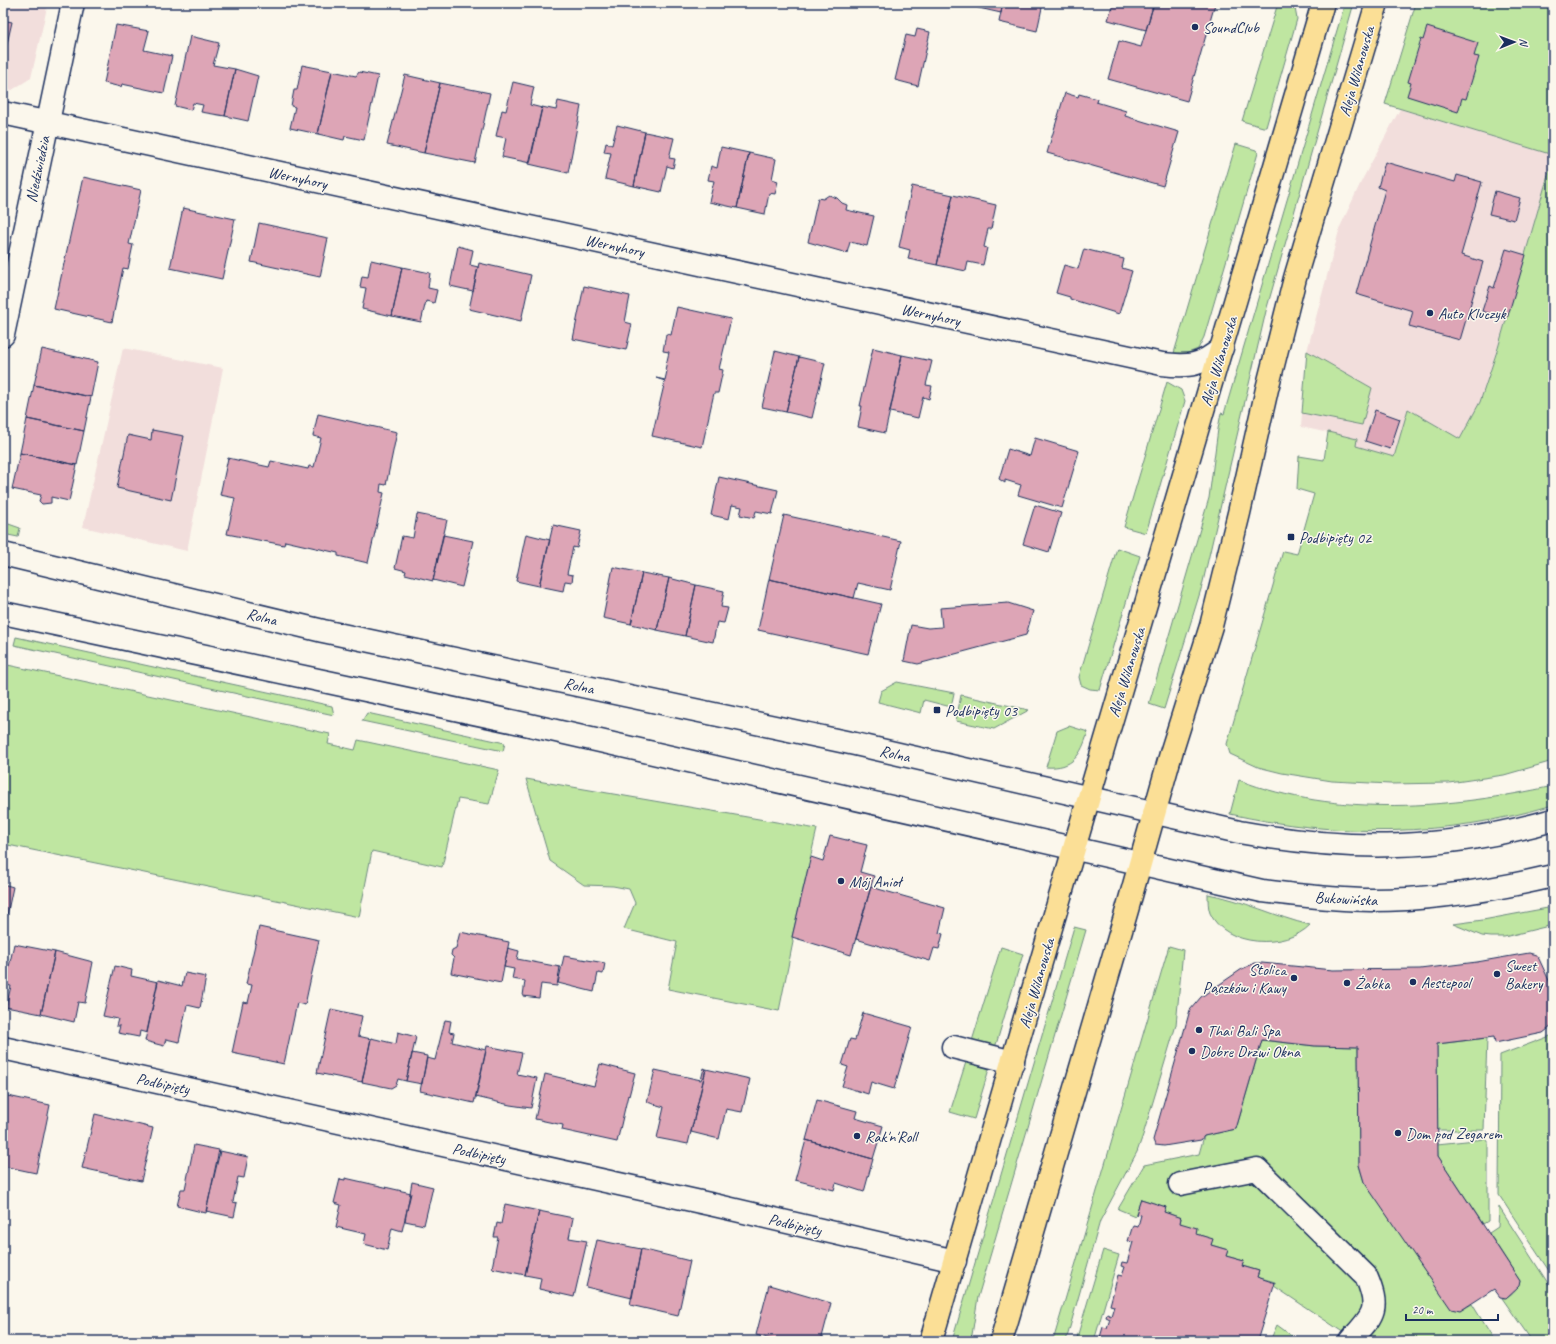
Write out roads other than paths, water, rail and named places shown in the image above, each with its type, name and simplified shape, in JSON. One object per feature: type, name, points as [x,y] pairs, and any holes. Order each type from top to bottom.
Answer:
[{"type":"main road","name":"Aleja Wilanowska","points":[[1000,1341],[1155,813],[1172,750],[1211,626],[1239,513],[1267,389],[1300,260],[1377,3]]},
{"type":"main road","name":"Aleja Wilanowska","points":[[931,1341],[1089,797],[1320,13]]},
{"type":"street","name":"Niedźwiedzia","points":[[3,334],[46,123],[73,3]]},
{"type":"street","points":[[1310,3],[1320,13]]},
{"type":"street","name":"Wernyhory","points":[[3,113],[1162,364],[1183,366],[1194,365],[1208,359],[1222,348]]},
{"type":"street","name":"Rolna","points":[[3,554],[323,631],[848,742],[1155,813]]},
{"type":"street","points":[[3,613],[518,722],[1140,864]]},
{"type":"street","points":[[1155,813],[1275,839],[1378,847],[1454,841],[1519,830],[1553,820]]},
{"type":"street","name":"Bukowińska","points":[[1140,864],[1262,891],[1371,900],[1465,893],[1512,886],[1553,876]]},
{"type":"street","points":[[953,1047],[1013,1062]]},
{"type":"street","name":"Podbipięty","points":[[3,1048],[714,1204],[955,1261]]},
{"type":"street","points":[[1180,1184],[1257,1168],[1366,1276],[1374,1295],[1373,1312],[1350,1341]]},
{"type":"place","name":"SoundClub","points":[[1195,27]]},
{"type":"place","name":"Auto Kluczyk","points":[[1430,313]]},
{"type":"place","name":"Podbipięty 02","points":[[1291,537]]},
{"type":"place","name":"Podbipięty 03","points":[[937,710]]},
{"type":"place","name":"Mój Anioł","points":[[841,881]]},
{"type":"place","name":"Sweet Bakery","points":[[1497,974]]},
{"type":"place","name":"Stolica Pączków i Kawy","points":[[1294,978]]},
{"type":"place","name":"Aestepool","points":[[1413,982]]},
{"type":"place","name":"Żabka","points":[[1347,983]]},
{"type":"place","name":"Thai Bali Spa","points":[[1199,1030]]},
{"type":"place","name":"Dobre Drzwi Okna","points":[[1192,1051]]},
{"type":"place","name":"Dom pod Zegarem","points":[[1398,1133]]},
{"type":"place","name":"Rak'n'Roll","points":[[857,1136]]}]
